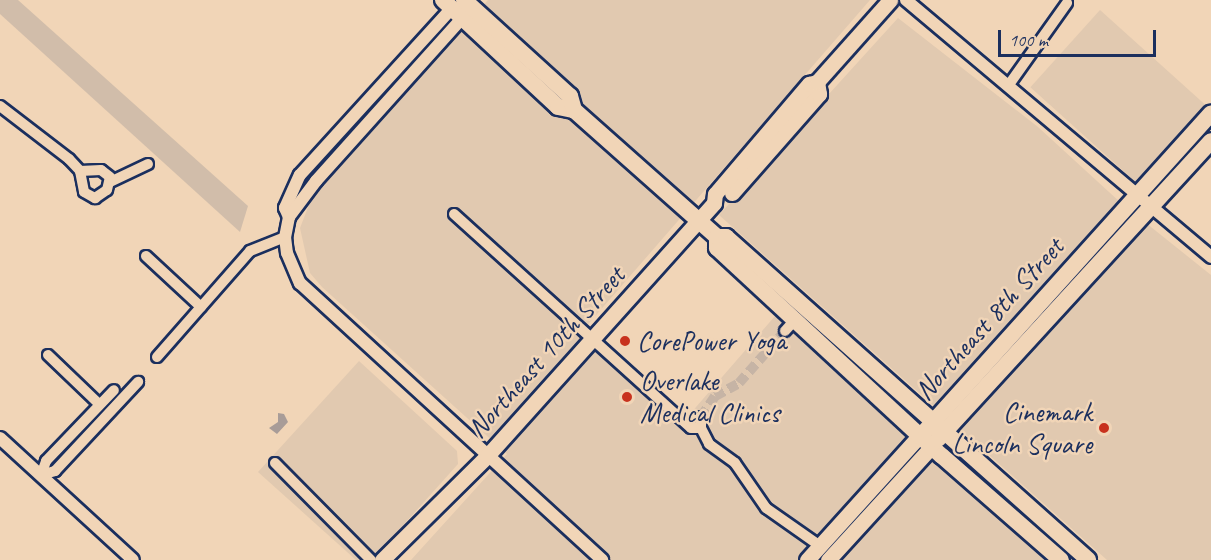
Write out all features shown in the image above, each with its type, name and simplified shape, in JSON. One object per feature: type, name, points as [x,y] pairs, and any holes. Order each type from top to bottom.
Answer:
[{"type":"main road","name":"Northeast 10th Street","points":[[381,560],[487,456],[699,221],[714,203],[715,194],[809,84],[817,82],[890,0]]},
{"type":"main road","points":[[461,5],[570,96],[574,110],[717,237],[726,237],[1088,560]]},
{"type":"main road","name":"Northeast 10th Street","points":[[732,193],[819,94],[817,82]]},
{"type":"main road","name":"Northeast 8th Street","points":[[939,427],[1138,194],[1211,114]]},
{"type":"main road","name":"Northeast 8th Street","points":[[807,560],[926,441],[1152,207],[1211,141]]},
{"type":"main road","points":[[717,237],[717,248],[790,326],[1062,559]]},
{"type":"main road","name":"Northeast 8th Street","points":[[828,560],[926,441]]},
{"type":"main road","name":"Northeast 10th Street","points":[[395,560],[409,544],[412,532]]},
{"type":"street","points":[[906,0],[1211,257]]},
{"type":"street","points":[[1008,86],[1067,3]]},
{"type":"street","points":[[289,217],[285,208],[300,175],[369,99],[461,5]]},
{"type":"street","points":[[461,5],[289,217],[285,237],[291,265],[300,283],[602,560]]},
{"type":"street","points":[[340,154],[341,143],[364,114],[369,99]]},
{"type":"street","points":[[0,106],[69,159],[80,171],[84,192],[90,196],[107,190],[110,182],[148,164]]},
{"type":"street","points":[[80,171],[101,170],[110,182]]},
{"type":"street","name":"Northeast 10th Street","points":[[714,203],[723,203],[732,193]]},
{"type":"street","points":[[454,214],[691,428],[701,423],[709,444],[735,463],[766,508],[820,546]]},
{"type":"street","points":[[157,357],[250,251],[285,237]]},
{"type":"street","points":[[146,256],[201,307]]},
{"type":"street","points":[[48,355],[98,403]]},
{"type":"street","points":[[41,475],[56,471],[138,382]]},
{"type":"street","points":[[41,475],[46,460],[98,403],[114,390]]},
{"type":"street","points":[[0,438],[133,560]]},
{"type":"street","points":[[275,463],[371,560]]},
{"type":"shaded area","points":[[0,0],[18,0],[248,206],[240,232],[0,14]]},
{"type":"shaded area","points":[[488,0],[870,0],[584,329],[683,422],[782,308],[1074,560],[411,560],[507,454],[322,287],[310,273],[300,228],[314,192]]},
{"type":"shaded area","points":[[1100,10],[1206,105],[1136,182],[1030,87]]},
{"type":"shaded area","points":[[898,18],[1038,127],[1121,203],[1211,275],[1211,560],[1107,560],[719,215]]},
{"type":"shaded area","points":[[359,361],[457,451],[458,464],[372,560],[356,560],[258,472]]},
{"type":"shaded area","points":[[278,413],[284,414],[288,422],[277,434],[269,428],[278,422]]},
{"type":"tunnel","points":[[701,417],[715,396],[739,383],[785,331]]},
{"type":"place","name":"CorePower Yoga","points":[[625,341]]},
{"type":"place","name":"Overlake Medical Clinics","points":[[627,397]]},
{"type":"place","name":"Cinemark Lincoln Square","points":[[1104,428]]}]
